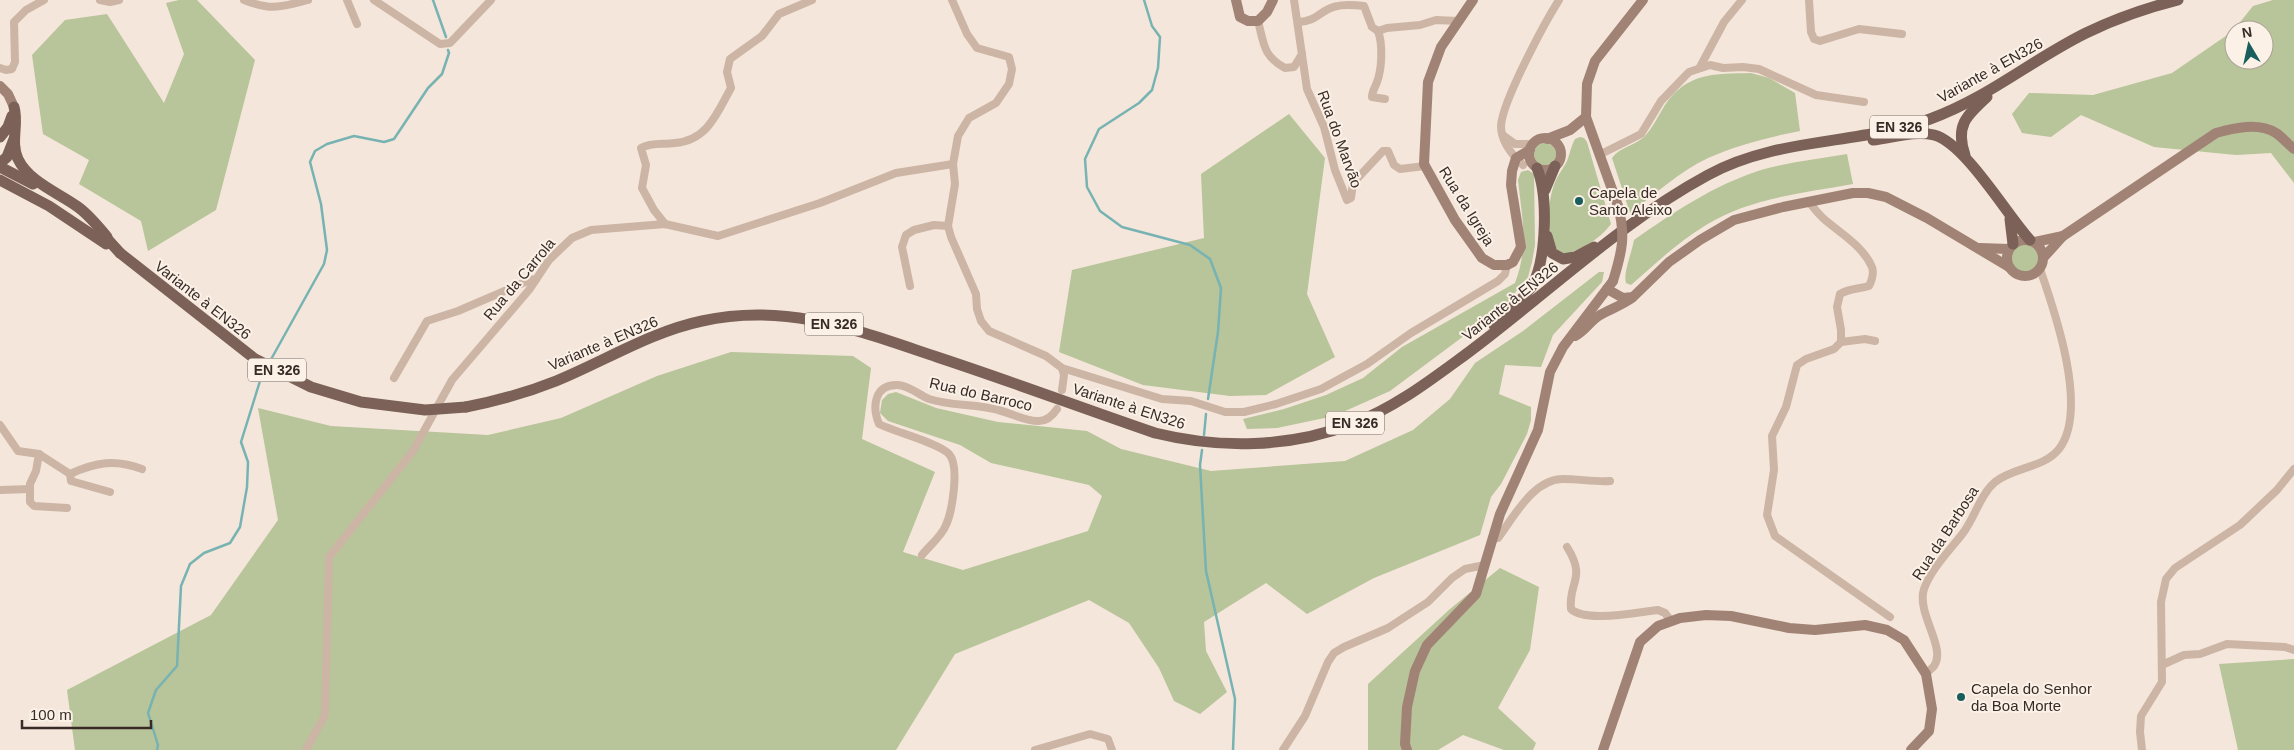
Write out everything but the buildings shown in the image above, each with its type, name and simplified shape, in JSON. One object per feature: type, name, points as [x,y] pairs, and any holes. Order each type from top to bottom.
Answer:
[{"type":"main road","points":[[1236,0],[1240,16],[1248,21],[1258,21],[1267,12],[1273,0]]},
{"type":"main road","name":"Rua da Igreja","points":[[1473,0],[1441,47],[1428,82],[1425,166],[1455,220],[1482,258],[1494,265],[1508,265],[1513,262],[1521,247],[1511,177],[1517,169],[1527,163]]},
{"type":"main road","points":[[1407,750],[1405,744],[1407,707],[1415,671],[1427,645],[1476,594],[1500,514],[1538,430],[1550,372],[1569,339],[1610,285],[1623,243],[1618,206],[1586,117],[1587,84],[1590,72],[1643,0]]},
{"type":"main road","name":"Variante à EN326","points":[[2,180],[48,206],[120,253],[254,359],[311,387],[362,402],[416,409],[466,408],[507,399],[557,380],[648,338],[702,321],[741,315],[780,314],[814,319],[847,327],[980,371],[1155,433],[1200,442],[1234,445],[1268,443],[1305,438],[1362,420],[1423,386],[1669,197],[1712,173],[1755,156],[1794,146],[1873,133],[1930,119],[1998,87],[2084,34],[2126,16],[2178,0]]},
{"type":"main road","points":[[0,86],[8,94],[14,107],[16,120],[4,138],[7,157],[0,165]]},
{"type":"main road","points":[[1966,158],[1961,144],[1962,126],[1971,112],[1998,87]]},
{"type":"main road","points":[[1544,191],[1527,163],[1531,147],[1542,139],[1547,139],[1570,130],[1586,117]]},
{"type":"main road","points":[[1569,339],[1582,332],[1599,316],[1620,307],[1633,297],[1669,262],[1700,240],[1734,220],[1808,201],[1853,193],[1868,193],[1886,197],[1979,248],[2009,267],[2013,272],[2024,276],[2036,274],[2044,257],[2063,236],[2216,133],[2232,128],[2263,128],[2276,133],[2294,149]]},
{"type":"main road","points":[[1480,344],[1500,318],[1526,295],[1532,286],[1542,259],[1544,191],[1560,159],[1560,151],[1570,130]]},
{"type":"main road","points":[[1794,146],[1933,134],[1949,142],[1966,158],[2009,215],[2042,251],[2044,257]]},
{"type":"main road","points":[[4,138],[32,176],[79,208],[107,237]]},
{"type":"main road","points":[[1547,139],[1555,143],[1560,151]]},
{"type":"main road","points":[[1527,163],[1546,170],[1555,166]]},
{"type":"main road","name":"Variante à EN326","points":[[0,165],[36,185],[107,237],[120,253]]},
{"type":"main road","points":[[2009,215],[2011,246],[2007,261],[2009,267]]},
{"type":"main road","points":[[1543,222],[1552,253],[1563,259],[1575,257],[1614,238]]},
{"type":"main road","points":[[1979,248],[2011,246],[2019,241],[2063,236]]},
{"type":"main road","points":[[1610,285],[1623,298],[1633,297]]},
{"type":"main road","points":[[1603,750],[1640,642],[1658,626],[1671,621],[1706,615],[1731,616],[1789,628],[1815,630],[1865,625],[1886,630],[1904,640],[1919,660],[1926,674],[1932,709],[1930,731],[1911,750]]},
{"type":"street","points":[[0,68],[12,69],[15,62],[14,22],[26,10],[44,0]]},
{"type":"street","points":[[100,0],[110,2],[119,0]]},
{"type":"street","points":[[244,0],[262,8],[284,6],[308,0]]},
{"type":"street","points":[[347,0],[357,24]]},
{"type":"street","points":[[374,0],[440,44],[450,42],[491,0]]},
{"type":"street","points":[[665,224],[654,210],[642,188],[646,165],[640,148],[649,144],[677,143],[700,135],[712,123],[731,88],[727,72],[730,60],[762,36],[779,14],[812,0]]},
{"type":"street","points":[[952,0],[967,34],[977,48],[1009,57],[1012,69],[1009,84],[996,102],[969,118],[958,136],[953,164],[955,184],[948,226],[951,238],[976,294],[977,309],[981,321],[989,330],[1046,356],[1062,368],[1162,399],[1191,401],[1224,412],[1244,412],[1321,389],[1367,364],[1411,334],[1498,281],[1505,274],[1508,265]]},
{"type":"street","name":"Rua do Marvão","points":[[1294,0],[1307,89],[1324,127],[1335,170],[1347,200],[1351,198],[1353,183],[1383,151],[1388,151],[1394,165],[1400,169],[1425,166]]},
{"type":"street","points":[[1298,22],[1306,22],[1328,2],[1342,0],[1364,6],[1372,27],[1378,31],[1381,38],[1378,81],[1372,91],[1372,97],[1385,99]]},
{"type":"street","points":[[1527,163],[1503,135],[1503,119],[1515,85],[1560,0]]},
{"type":"street","points":[[1700,67],[1724,22],[1742,0]]},
{"type":"street","points":[[1809,0],[1811,32],[1814,39],[1820,41],[1859,29],[1902,34]]},
{"type":"street","points":[[1378,31],[1436,20],[1458,21]]},
{"type":"street","points":[[1258,21],[1268,56],[1277,64],[1285,68],[1294,66],[1302,54]]},
{"type":"street","points":[[1599,154],[1641,134],[1661,101],[1689,72],[1710,65],[1723,68],[1743,66],[1759,69],[1816,95],[1864,102]]},
{"type":"street","points":[[1503,135],[1515,144],[1531,147]]},
{"type":"street","name":"Rua da Carrola","points":[[306,750],[325,715],[329,557],[413,451],[452,380],[536,280],[549,260],[572,238],[591,230],[665,224],[718,236],[820,203],[896,173],[953,164]]},
{"type":"street","points":[[1808,201],[1822,218],[1846,237],[1872,267],[1873,279],[1869,286],[1850,289],[1840,294],[1837,307],[1841,342]]},
{"type":"street","points":[[910,286],[902,247],[906,235],[914,230],[934,225],[948,226]]},
{"type":"street","name":"Rua da Barbosa","points":[[1926,674],[1935,665],[1937,651],[1923,610],[1922,598],[1924,588],[1931,576],[1965,530],[1982,499],[1995,483],[2011,472],[2040,462],[2058,450],[2069,431],[2071,399],[2067,366],[2057,319],[2040,269]]},
{"type":"street","points":[[394,378],[427,321],[458,311],[524,282],[536,280]]},
{"type":"street","points":[[1874,342],[1865,339],[1841,342],[1834,349],[1806,358],[1797,365],[1786,407],[1772,436],[1773,477],[1767,515],[1775,536],[1890,617]]},
{"type":"street","points":[[1062,368],[1064,375],[1062,390]]},
{"type":"street","name":"Rua do Barroco","points":[[922,555],[946,527],[954,488],[954,465],[949,454],[939,448],[879,424],[874,404],[878,394],[887,386],[898,385],[908,387],[927,398],[937,401],[998,410],[1042,422],[1051,417],[1057,409]]},
{"type":"street","points":[[0,426],[18,451],[39,454],[70,474],[71,481],[110,492]]},
{"type":"street","points":[[39,454],[36,471],[30,484],[30,502],[34,506],[67,508]]},
{"type":"street","points":[[70,474],[84,467],[116,462],[142,469]]},
{"type":"street","points":[[2142,750],[2141,716],[2162,682],[2161,602],[2166,579],[2175,568],[2240,525],[2277,490],[2294,468]]},
{"type":"street","points":[[1492,538],[1498,538],[1523,504],[1538,488],[1550,482],[1561,479],[1610,481]]},
{"type":"street","points":[[0,490],[30,489]]},
{"type":"street","points":[[1567,548],[1576,561],[1575,587],[1570,601],[1571,609],[1576,614],[1589,616],[1658,610],[1665,613],[1671,621]]},
{"type":"street","points":[[1283,750],[1306,716],[1328,662],[1334,653],[1388,628],[1417,610],[1428,602],[1452,578],[1465,569],[1485,565]]},
{"type":"street","points":[[2162,665],[2184,655],[2200,654],[2227,644],[2285,647],[2294,650]]},
{"type":"street","points":[[1035,750],[1090,734],[1108,739],[1112,750]]},
{"type":"green space","points":[[179,0],[197,0],[255,60],[216,210],[148,251],[141,221],[79,184],[89,160],[43,134],[32,55],[65,20],[107,14],[164,103],[184,54],[166,3]]},
{"type":"green space","points":[[2273,0],[2294,0],[2294,183],[2271,153],[2236,155],[2154,147],[2081,115],[2051,137],[2022,133],[2012,114],[2029,93],[2093,95],[2172,73],[2224,37],[2224,70],[2274,70],[2274,20],[2242,20],[2253,6]]},
{"type":"green space","points":[[1751,73],[1769,78],[1795,93],[1800,131],[1753,142],[1708,158],[1677,177],[1630,213],[1612,158],[1615,154],[1644,137],[1665,105],[1683,86],[1703,77]]},
{"type":"green space","points":[[1289,114],[1325,158],[1307,294],[1335,357],[1266,395],[1230,396],[1143,385],[1059,352],[1072,270],[1204,238],[1201,174]]},
{"type":"green space","points":[[1584,138],[1587,142],[1611,224],[1589,244],[1562,255],[1556,249],[1550,232],[1550,202],[1555,182],[1567,161],[1575,139]]},
{"type":"green space","points":[[1545,143],[1555,150],[1556,154],[1549,164],[1545,165],[1535,158],[1534,154],[1541,144]]},
{"type":"green space","points":[[1847,154],[1853,184],[1777,198],[1740,208],[1706,225],[1667,253],[1631,285],[1626,283],[1627,268],[1634,240],[1695,200],[1727,183],[1761,170]]},
{"type":"green space","points":[[1528,170],[1534,174],[1535,245],[1532,262],[1528,277],[1504,306],[1390,391],[1334,416],[1277,428],[1247,429],[1243,419],[1284,409],[1326,395],[1363,378],[1402,347],[1515,283],[1522,257],[1523,244],[1518,180],[1521,172]]},
{"type":"green space","points":[[2025,244],[2035,248],[2039,258],[2035,268],[2025,272],[2015,268],[2011,258],[2015,248]]},
{"type":"green space","points":[[1599,272],[1604,272],[1602,282],[1553,335],[1541,367],[1505,365],[1499,394],[1531,407],[1531,420],[1527,434],[1501,484],[1491,497],[1480,535],[1374,578],[1307,614],[1266,583],[1204,622],[1206,651],[1227,692],[1200,714],[1174,701],[1159,668],[1129,623],[1089,600],[955,654],[896,750],[75,750],[67,690],[211,615],[278,520],[258,408],[331,426],[488,435],[561,418],[657,376],[731,352],[853,356],[871,368],[862,439],[935,472],[903,552],[963,570],[1088,531],[1102,496],[1089,485],[991,463],[960,445],[888,421],[880,413],[882,400],[888,394],[896,392],[936,408],[998,422],[1087,431],[1121,449],[1211,471],[1345,461],[1413,430],[1450,399],[1475,363],[1523,331]]},
{"type":"green space","points":[[1500,568],[1539,587],[1530,650],[1498,708],[1536,743],[1533,750],[1504,750],[1463,735],[1438,750],[1368,750],[1368,684],[1450,609]]},
{"type":"green space","points":[[2294,659],[2294,750],[2238,750],[2219,664]]},
{"type":"waterway","points":[[433,0],[446,37]]},
{"type":"waterway","points":[[1144,0],[1152,26],[1160,37],[1158,68],[1152,90],[1139,103],[1099,129],[1085,159],[1087,187],[1100,211],[1122,227],[1190,245],[1210,259],[1221,288],[1218,332],[1208,399]]},
{"type":"waterway","points":[[269,363],[324,264],[327,250],[321,204],[310,162],[315,151],[327,144],[354,136],[384,142],[394,139],[428,88],[442,74],[449,53],[448,50]]},
{"type":"waterway","points":[[157,750],[158,745],[148,713],[156,690],[177,666],[181,586],[190,564],[204,553],[230,543],[240,527],[247,487],[248,462],[241,442],[260,381],[266,368]]},
{"type":"waterway","points":[[1204,435],[1206,414]]},
{"type":"waterway","points":[[1202,450],[1200,465],[1206,571],[1235,699],[1233,750]]},
{"type":"place","name":"Capela de Santo Aleixo","points":[[1579,201]]},
{"type":"place","name":"Capela do Senhor da Boa Morte","points":[[1961,697]]}]
